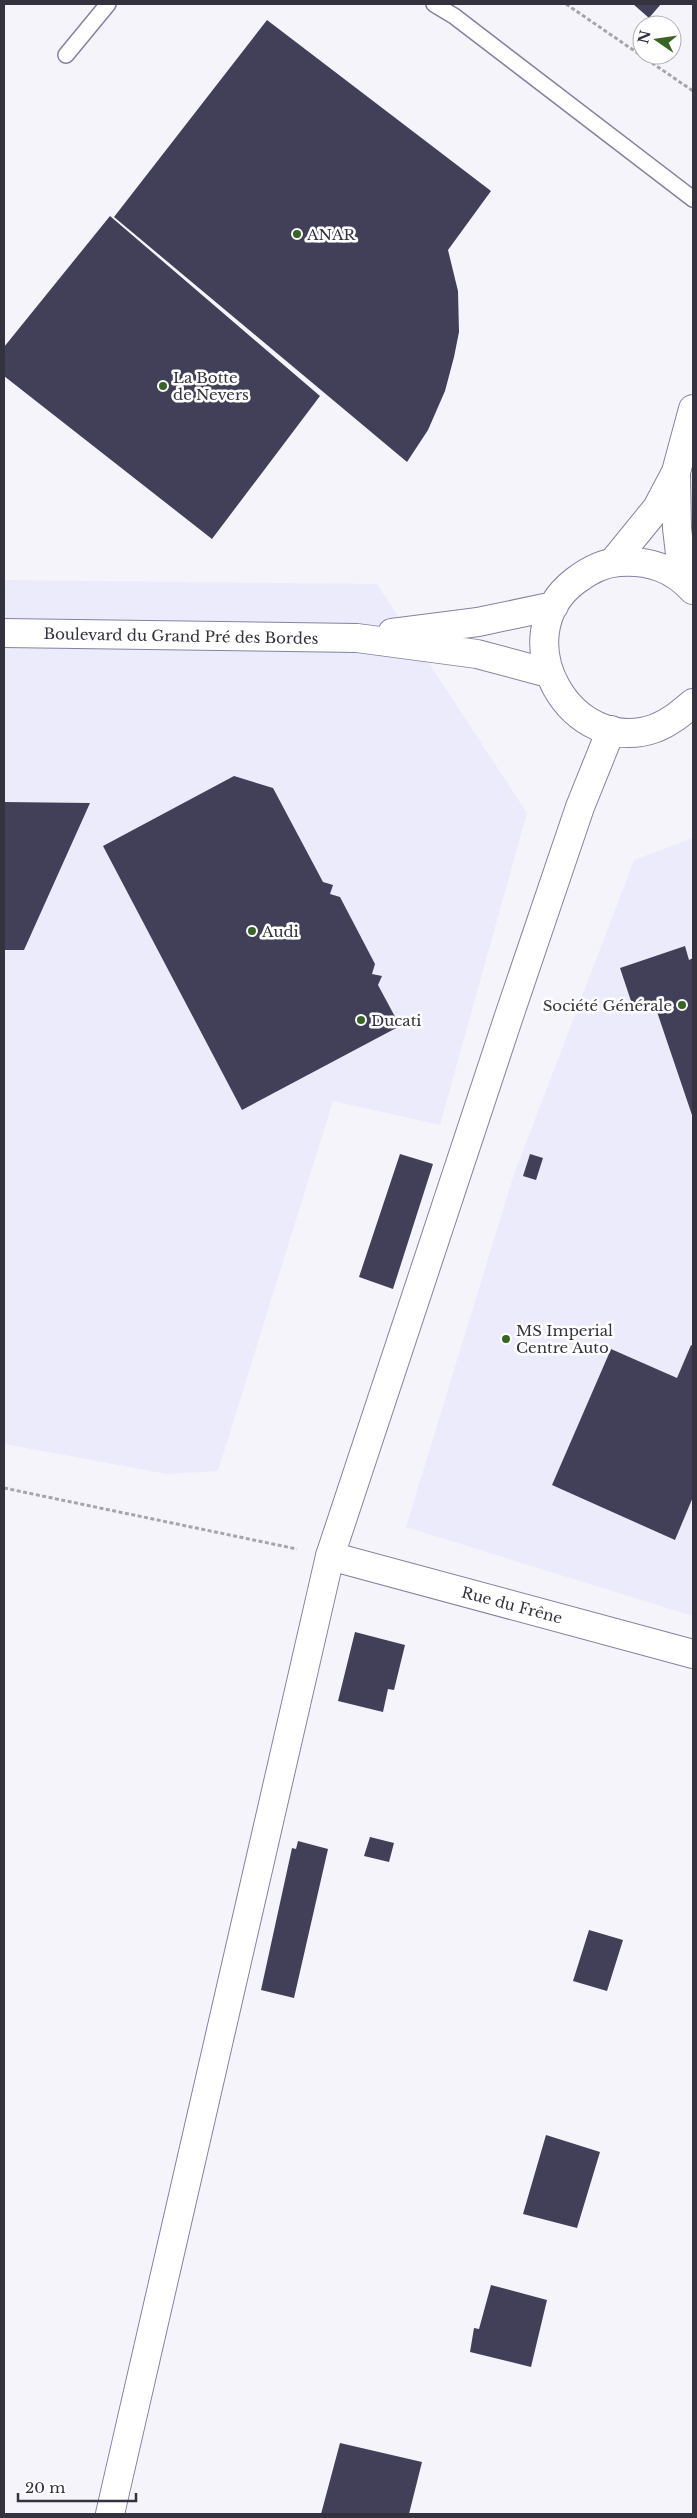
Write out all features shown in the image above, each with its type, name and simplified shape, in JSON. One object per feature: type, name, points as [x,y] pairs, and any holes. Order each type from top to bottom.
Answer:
[{"type":"main road","points":[[612,562],[657,508],[676,472],[693,409]]},
{"type":"main road","points":[[676,472],[677,528],[688,585]]},
{"type":"main road","points":[[687,715],[654,728],[632,732],[610,730],[584,719],[562,699],[548,674],[544,643],[546,628],[554,606],[569,586],[588,571],[612,562],[638,560],[662,566],[688,585]]},
{"type":"main road","name":"Boulevard du Grand Pré des Bordes","points":[[357,638],[478,622],[554,606]]},
{"type":"main road","name":"Boulevard du Grand Pré des Bordes","points":[[4,633],[357,638],[478,654],[548,674]]},
{"type":"main road","points":[[110,2514],[330,1556],[508,1019],[580,807],[610,730]]},
{"type":"main road","name":"Rue du Frêne","points":[[330,1556],[693,1654]]},
{"type":"lane","points":[[66,55],[108,4]]},
{"type":"lane","points":[[434,4],[454,16],[693,199]]},
{"type":"path","points":[[566,4],[693,90]]},
{"type":"path","points":[[4,1488],[330,1556]]},
{"type":"shaded area","points":[[4,580],[377,584],[527,813],[440,1125],[333,1101],[218,1471],[167,1474],[4,1444]]},
{"type":"shaded area","points":[[693,838],[693,1616],[406,1527],[513,1177],[634,860]]},
{"type":"building","points":[[633,4],[661,4],[652,15],[646,15]]},
{"type":"building","name":"ANAR","points":[[267,20],[491,191],[448,250],[458,291],[459,332],[445,391],[428,430],[407,462],[114,217]]},
{"type":"building","name":"La Botte de Nevers","points":[[110,216],[320,396],[212,539],[4,376],[4,347]]},
{"type":"building","name":"Audi","points":[[234,776],[273,788],[323,882],[333,885],[330,894],[340,897],[375,964],[372,974],[382,976],[378,985],[400,1026],[242,1110],[103,846]]},
{"type":"building","points":[[4,802],[90,803],[24,950],[4,950]]},
{"type":"building","points":[[685,946],[689,960],[693,958],[693,1118],[654,1003],[634,1010],[620,968]]},
{"type":"building","points":[[400,1154],[433,1164],[393,1289],[359,1277]]},
{"type":"building","points":[[530,1154],[543,1158],[536,1180],[523,1176]]},
{"type":"building","points":[[691,1345],[693,1346],[693,1497],[675,1540],[552,1485],[611,1349],[677,1378]]},
{"type":"building","points":[[355,1632],[405,1645],[394,1690],[388,1689],[383,1712],[338,1701]]},
{"type":"building","points":[[370,1837],[394,1843],[389,1862],[364,1856]]},
{"type":"building","points":[[298,1841],[328,1849],[294,1998],[261,1990],[292,1848],[296,1849]]},
{"type":"building","points":[[589,1930],[623,1940],[607,1991],[573,1981]]},
{"type":"building","points":[[546,2135],[600,2152],[577,2228],[523,2214]]},
{"type":"building","points":[[491,2285],[547,2300],[531,2367],[470,2352],[474,2328],[479,2329]]},
{"type":"building","points":[[340,2443],[422,2462],[409,2514],[321,2514]]},
{"type":"place","name":"ANAR","points":[[297,234]]},
{"type":"place","name":"La Botte de Nevers","points":[[163,386]]},
{"type":"place","name":"Audi","points":[[252,931]]},
{"type":"place","name":"Société Générale","points":[[682,1005]]},
{"type":"place","name":"Ducati","points":[[361,1020]]},
{"type":"place","name":"MS Imperial Centre Auto","points":[[506,1339]]}]
